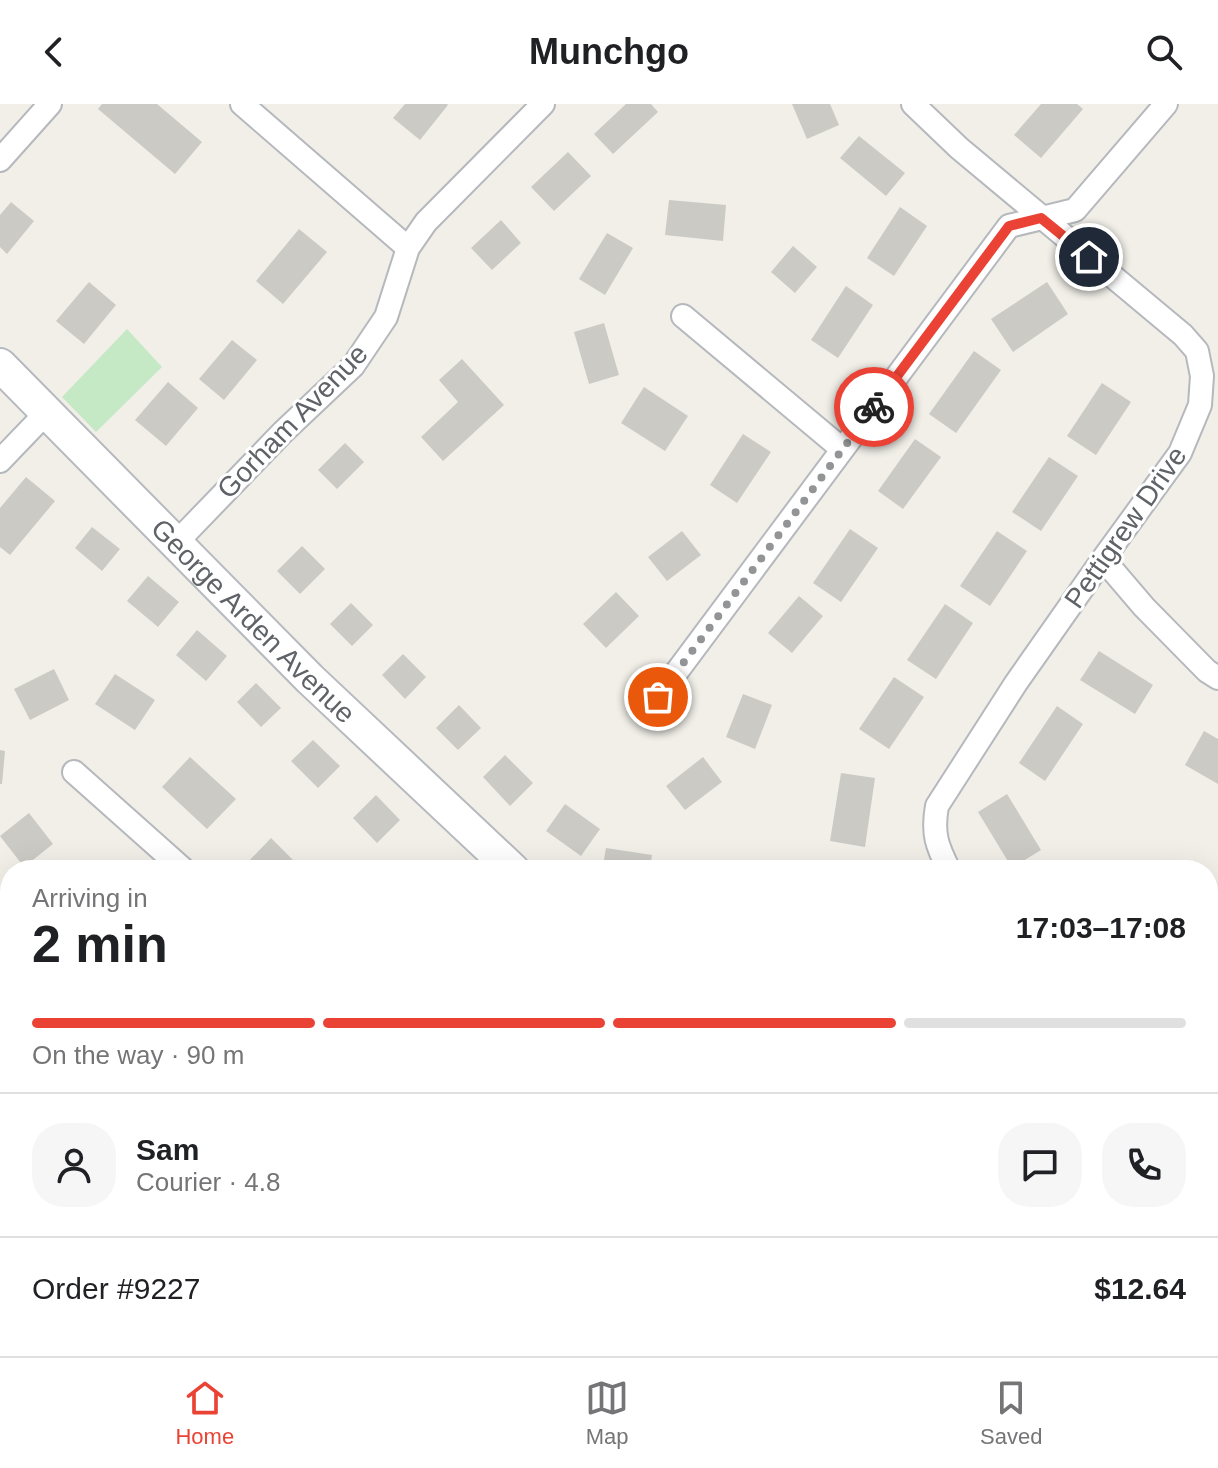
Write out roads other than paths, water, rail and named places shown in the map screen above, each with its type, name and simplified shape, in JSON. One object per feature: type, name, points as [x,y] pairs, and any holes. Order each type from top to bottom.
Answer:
[{"type":"street","points":[[0,160],[50,104]]},
{"type":"street","points":[[242,104],[408,248]]},
{"type":"street","name":"Gorham Avenue","points":[[175,544],[283,432],[353,366],[386,317],[408,248],[426,222],[543,104]]},
{"type":"street","name":"Pettigrew Drive","points":[[913,104],[959,148],[1183,335],[1197,351],[1202,376],[1200,405],[1180,453],[1016,683],[937,806],[933,829],[944,860]]},
{"type":"street","points":[[658,697],[1009,226],[1075,210],[1166,104]]},
{"type":"street","points":[[683,316],[842,449]]},
{"type":"street","name":"George Arden Avenue","points":[[0,365],[310,679],[502,860]]},
{"type":"street","points":[[0,461],[47,412]]},
{"type":"street","points":[[1103,559],[1144,607],[1207,671],[1218,678]]},
{"type":"street","points":[[74,772],[173,860]]}]
